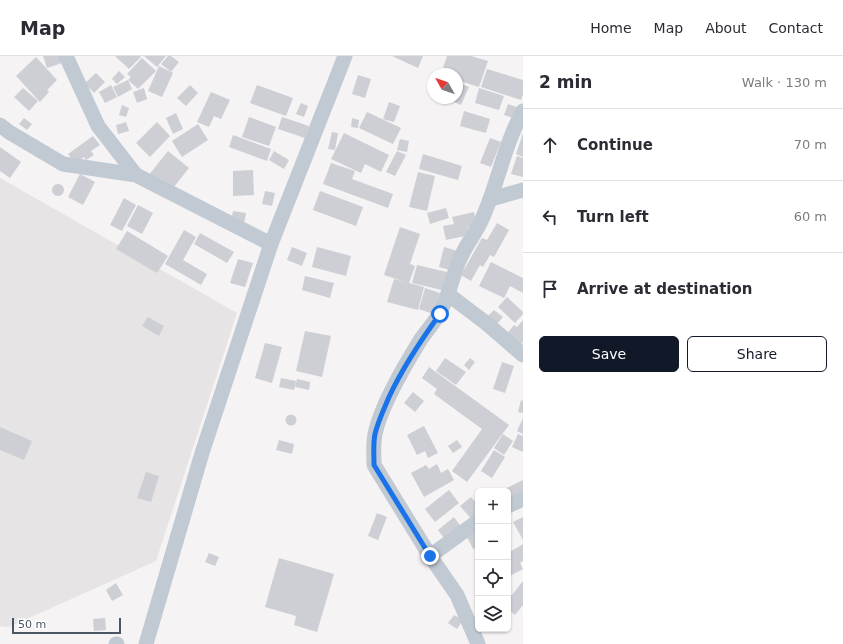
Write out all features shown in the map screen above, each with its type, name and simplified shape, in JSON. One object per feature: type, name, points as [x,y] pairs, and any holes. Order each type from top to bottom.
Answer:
[{"type":"street","points":[[66,56],[98,126],[136,176]]},
{"type":"street","points":[[146,644],[202,453],[271,244],[345,56]]},
{"type":"street","points":[[478,644],[457,595],[430,556],[374,465],[375,435],[379,419],[399,376],[422,339],[440,314],[449,295],[459,260],[480,225],[491,199],[512,132],[523,111]]},
{"type":"street","points":[[0,124],[31,146],[63,164],[136,176],[271,244]]},
{"type":"street","points":[[491,199],[523,190]]},
{"type":"street","points":[[449,295],[486,322],[523,355]]},
{"type":"street","points":[[511,505],[523,499]]},
{"type":"street","points":[[430,556],[475,523]]},
{"type":"shaded area","points":[[0,178],[237,313],[156,561],[9,627],[0,626]]},
{"type":"building","points":[[43,56],[60,56],[62,63],[47,68]]},
{"type":"building","points":[[115,56],[140,56],[141,57],[129,69]]},
{"type":"building","points":[[144,56],[166,56],[157,67]]},
{"type":"building","points":[[168,56],[171,56],[179,62],[171,72],[161,64]]},
{"type":"building","points":[[392,56],[423,56],[418,68]]},
{"type":"building","points":[[447,56],[471,56],[488,61],[479,87],[463,82],[463,68],[443,68]]},
{"type":"building","points":[[36,57],[57,80],[47,90],[49,92],[40,102],[16,76]]},
{"type":"building","points":[[142,58],[156,71],[138,89],[128,80],[131,77],[127,74]]},
{"type":"building","points":[[159,66],[173,73],[162,97],[148,91]]},
{"type":"building","points":[[487,69],[523,80],[523,94],[521,100],[481,87]]},
{"type":"building","points":[[119,71],[125,77],[117,84],[112,79]]},
{"type":"building","points":[[96,73],[105,82],[94,93],[85,83]]},
{"type":"building","points":[[358,75],[371,79],[365,98],[352,94]]},
{"type":"building","points":[[128,80],[132,89],[118,97],[113,87]]},
{"type":"building","points":[[463,84],[469,87],[463,100]]},
{"type":"building","points":[[111,85],[117,97],[105,103],[99,92]]},
{"type":"building","points":[[190,85],[198,93],[186,106],[177,98]]},
{"type":"building","points":[[257,85],[293,98],[286,116],[250,103]]},
{"type":"building","points":[[23,88],[38,101],[29,111],[14,97]]},
{"type":"building","points":[[144,88],[147,99],[137,103],[133,92]]},
{"type":"building","points":[[479,88],[504,96],[499,110],[475,103]]},
{"type":"building","points":[[211,92],[230,100],[221,119],[214,116],[209,127],[197,122]]},
{"type":"building","points":[[389,102],[400,106],[394,122],[383,119]]},
{"type":"building","points":[[301,103],[308,106],[304,117],[296,114]]},
{"type":"building","points":[[508,104],[517,107],[513,118],[504,115]]},
{"type":"building","points":[[122,105],[129,108],[126,117],[119,115]]},
{"type":"building","points":[[464,111],[490,119],[486,133],[460,126]]},
{"type":"building","points":[[367,112],[401,128],[393,144],[359,128]]},
{"type":"building","points":[[176,113],[183,129],[173,134],[166,118]]},
{"type":"building","points":[[249,117],[276,127],[269,146],[242,137]]},
{"type":"building","points":[[282,117],[309,126],[305,138],[278,129]]},
{"type":"building","points":[[24,118],[32,124],[27,130],[19,124]]},
{"type":"building","points":[[352,118],[359,120],[358,128],[351,127]]},
{"type":"building","points":[[126,122],[129,131],[118,134],[116,125]]},
{"type":"building","points":[[157,122],[170,136],[150,157],[136,143]]},
{"type":"building","points":[[198,124],[208,140],[182,157],[172,141]]},
{"type":"building","points":[[332,132],[338,133],[335,150],[328,149]]},
{"type":"building","points":[[344,133],[389,155],[381,172],[365,164],[361,173],[331,159]]},
{"type":"building","points":[[523,133],[523,157],[516,154]]},
{"type":"building","points":[[233,135],[271,149],[267,161],[229,147]]},
{"type":"building","points":[[93,136],[100,145],[91,151],[94,155],[86,160],[84,157],[75,163],[68,154]]},
{"type":"building","points":[[490,138],[501,142],[491,167],[480,163]]},
{"type":"building","points":[[400,139],[409,141],[407,152],[397,150]]},
{"type":"building","points":[[0,147],[21,162],[10,178],[0,171]]},
{"type":"building","points":[[168,151],[189,168],[173,188],[161,179],[157,184],[148,176]]},
{"type":"building","points":[[274,151],[289,160],[284,169],[269,160]]},
{"type":"building","points":[[397,151],[406,155],[395,176],[386,172]]},
{"type":"building","points":[[423,154],[462,166],[458,180],[419,169]]},
{"type":"building","points":[[517,156],[523,158],[523,177],[511,174]]},
{"type":"building","points":[[331,163],[355,171],[352,179],[393,194],[388,208],[323,184]]},
{"type":"building","points":[[253,170],[254,195],[233,196],[233,171]]},
{"type":"building","points":[[418,172],[435,176],[427,211],[409,207]]},
{"type":"building","points":[[80,174],[95,182],[83,205],[68,197]]},
{"type":"building","points":[[60,184],[63,185],[63,195],[56,196],[53,195],[52,188],[53,185]]},
{"type":"building","points":[[265,191],[275,193],[272,206],[262,204]]},
{"type":"building","points":[[320,191],[363,207],[356,226],[313,210]]},
{"type":"building","points":[[124,198],[136,205],[122,231],[110,225]]},
{"type":"building","points":[[138,205],[153,213],[142,234],[127,226]]},
{"type":"building","points":[[446,208],[449,218],[430,224],[427,213]]},
{"type":"building","points":[[233,211],[246,213],[244,225],[231,222]]},
{"type":"building","points":[[474,212],[477,226],[468,227],[470,235],[446,240],[443,226],[454,224],[452,217]]},
{"type":"building","points":[[497,223],[509,230],[494,257],[490,255],[483,267],[480,265],[471,281],[461,275],[482,238],[487,240]]},
{"type":"building","points":[[400,227],[420,234],[410,264],[415,266],[409,283],[424,287],[418,310],[387,302],[394,279],[405,282],[384,275]]},
{"type":"building","points":[[184,230],[196,237],[183,260],[207,274],[201,285],[165,264]]},
{"type":"building","points":[[127,231],[168,256],[157,273],[116,249]]},
{"type":"building","points":[[200,233],[234,252],[227,263],[194,244]]},
{"type":"building","points":[[292,247],[307,253],[302,266],[287,260]]},
{"type":"building","points":[[317,247],[351,256],[346,276],[312,267]]},
{"type":"building","points":[[444,247],[458,251],[453,271],[439,267]]},
{"type":"building","points":[[238,259],[253,263],[245,287],[230,283]]},
{"type":"building","points":[[491,262],[523,278],[523,293],[510,286],[504,298],[479,286]]},
{"type":"building","points":[[417,265],[451,273],[446,291],[412,283]]},
{"type":"building","points":[[305,276],[334,283],[330,298],[302,290]]},
{"type":"building","points":[[425,288],[440,293],[433,314],[419,309]]},
{"type":"building","points":[[507,297],[523,312],[515,323],[498,307]]},
{"type":"building","points":[[494,310],[503,317],[496,325],[487,317]]},
{"type":"building","points":[[148,317],[164,326],[159,336],[142,326]]},
{"type":"building","points":[[523,320],[523,342],[519,347],[506,335],[514,325],[517,327]]},
{"type":"building","points":[[305,331],[331,336],[322,377],[296,371]]},
{"type":"building","points":[[265,343],[282,347],[272,383],[255,378]]},
{"type":"building","points":[[445,358],[466,372],[456,385],[436,371]]},
{"type":"building","points":[[470,358],[475,362],[469,370],[464,365]]},
{"type":"building","points":[[502,362],[514,366],[505,393],[493,389]]},
{"type":"building","points":[[429,367],[509,425],[467,482],[452,471],[482,429],[434,394],[437,389],[422,378]]},
{"type":"building","points":[[281,378],[296,381],[294,390],[279,387]]},
{"type":"building","points":[[297,379],[310,382],[309,390],[295,387]]},
{"type":"building","points":[[413,392],[424,401],[415,412],[404,403]]},
{"type":"building","points":[[521,400],[523,401],[523,413],[518,412]]},
{"type":"building","points":[[291,414],[295,416],[297,420],[295,424],[291,426],[287,424],[285,420],[287,416]]},
{"type":"building","points":[[523,418],[523,434],[517,431]]},
{"type":"building","points":[[424,426],[438,453],[428,458],[425,451],[417,455],[407,435]]},
{"type":"building","points":[[0,427],[32,441],[24,460],[0,450]]},
{"type":"building","points":[[503,434],[513,441],[504,455],[494,448]]},
{"type":"building","points":[[518,434],[523,436],[523,452],[512,447]]},
{"type":"building","points":[[279,440],[294,444],[292,454],[276,450]]},
{"type":"building","points":[[457,440],[462,447],[453,453],[448,446]]},
{"type":"building","points":[[494,450],[505,457],[492,478],[481,471]]},
{"type":"building","points":[[437,464],[441,473],[448,469],[454,480],[424,497],[411,473],[426,465],[429,469]]},
{"type":"building","points":[[146,472],[159,476],[151,502],[137,498]]},
{"type":"building","points":[[523,480],[523,497],[511,503],[511,488],[506,488]]},
{"type":"building","points":[[449,490],[459,503],[435,522],[425,509]]},
{"type":"building","points":[[471,497],[475,502],[475,519],[473,521],[460,506]]},
{"type":"building","points":[[377,513],[387,517],[378,540],[368,536]]},
{"type":"building","points":[[454,517],[462,528],[446,541],[438,530]]},
{"type":"building","points":[[523,517],[523,540],[513,522]]},
{"type":"building","points":[[475,533],[475,548],[473,549],[467,537]]},
{"type":"building","points":[[523,544],[523,561],[520,563],[523,569],[511,575],[511,560],[511,551]]},
{"type":"building","points":[[209,553],[219,557],[215,566],[205,562]]},
{"type":"building","points":[[279,558],[334,574],[317,632],[294,625],[296,616],[265,607]]},
{"type":"building","points":[[523,581],[523,605],[515,615],[511,612],[511,596]]},
{"type":"building","points":[[116,583],[123,595],[112,601],[106,590]]},
{"type":"building","points":[[454,615],[463,620],[457,629],[448,623]]},
{"type":"building","points":[[105,618],[106,630],[94,631],[93,619]]},
{"type":"route","points":[[430,556],[374,465],[374,450],[375,435],[379,419],[399,376],[422,339],[440,314]]}]
